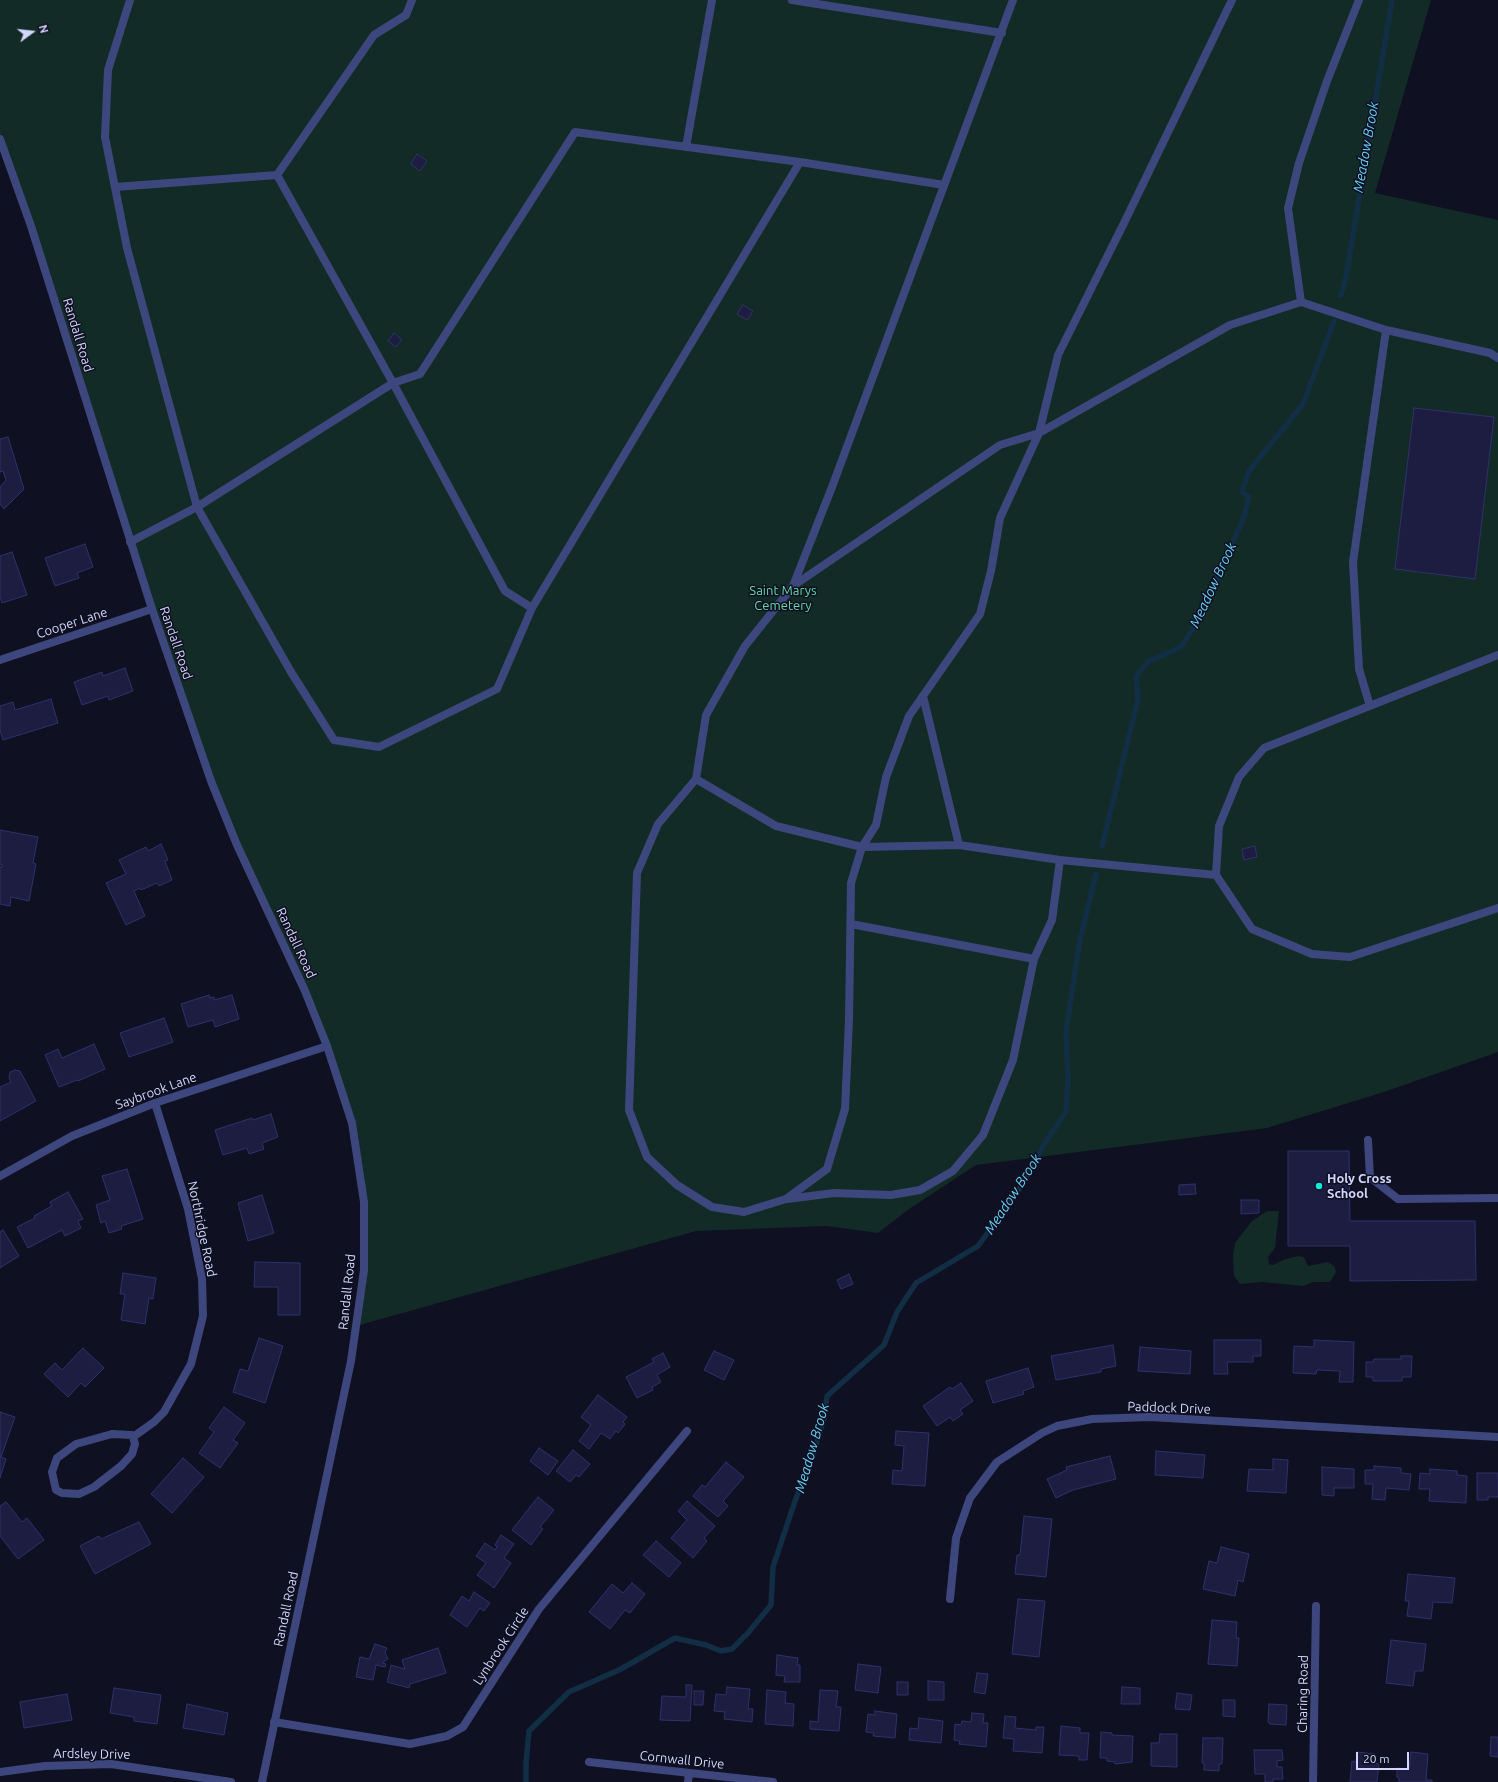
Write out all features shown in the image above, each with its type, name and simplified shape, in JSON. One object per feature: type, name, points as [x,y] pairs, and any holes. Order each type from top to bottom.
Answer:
[{"type":"street","points":[[130,0],[108,70],[105,137],[127,248],[197,507],[291,672],[334,740],[379,747],[497,689],[532,608],[800,162]]},
{"type":"street","points":[[278,175],[374,35],[406,15],[412,0]]},
{"type":"street","points":[[686,147],[712,0]]},
{"type":"street","points":[[792,0],[1002,33]]},
{"type":"street","points":[[793,586],[832,487],[1013,0]]},
{"type":"street","points":[[786,1199],[827,1169],[845,1109],[851,883],[862,847],[876,825],[886,777],[909,716],[980,614],[991,571],[1000,518],[1039,433],[1058,355],[1124,224],[1232,0]]},
{"type":"street","points":[[1301,302],[1288,208],[1299,163],[1327,81],[1359,0]]},
{"type":"street","points":[[130,542],[197,507],[393,384],[420,374],[575,132],[800,162],[944,185]]},
{"type":"street","name":"Randall Road","points":[[0,139],[31,226],[152,609],[211,781],[237,845],[305,991],[327,1046],[352,1123],[364,1202],[364,1270],[351,1361],[262,1782]]},
{"type":"street","points":[[115,188],[278,175]]},
{"type":"street","points":[[278,175],[505,591],[532,608]]},
{"type":"street","points":[[1060,860],[1052,920],[1034,959],[1013,1060],[983,1136],[953,1171],[920,1190],[892,1195],[834,1193],[786,1199],[744,1212],[712,1207],[677,1185],[647,1157],[629,1110],[630,1043],[637,873],[658,824],[696,779],[706,715],[745,646],[793,586],[1000,445],[1039,433],[1230,325],[1301,302],[1386,330],[1490,353],[1498,358]]},
{"type":"street","points":[[1370,706],[1359,669],[1353,562],[1386,330]]},
{"type":"street","name":"Cooper Lane","points":[[0,660],[152,609]]},
{"type":"street","points":[[1498,656],[1264,748],[1239,777],[1219,826],[1216,875],[1252,929],[1312,954],[1350,957],[1498,908]]},
{"type":"street","points":[[923,696],[959,845]]},
{"type":"street","points":[[696,779],[776,826],[862,847],[959,845],[1060,860],[1216,875]]},
{"type":"street","points":[[851,924],[1034,959]]},
{"type":"street","name":"Saybrook Lane","points":[[0,1176],[72,1136],[155,1103],[327,1046]]},
{"type":"street","name":"Northridge Road","points":[[133,1437],[154,1422],[164,1412],[191,1364],[203,1316],[202,1279],[188,1209],[155,1103]]},
{"type":"street","points":[[1368,1140],[1370,1177],[1398,1199],[1498,1198]]},
{"type":"street","name":"Paddock Drive","points":[[950,1599],[956,1538],[970,1498],[997,1462],[1042,1433],[1057,1426],[1092,1419],[1150,1417],[1498,1437]]},
{"type":"street","name":"Lynbrook Circle","points":[[274,1722],[410,1744],[447,1736],[463,1727],[539,1609],[687,1431]]},
{"type":"street","points":[[112,1434],[132,1435],[133,1437],[135,1444],[132,1454],[121,1466],[94,1487],[79,1494],[62,1493],[56,1490],[52,1472],[58,1458],[76,1444],[112,1434]]},
{"type":"street","name":"Charing Road","points":[[1313,1782],[1316,1606]]},
{"type":"street","name":"Cornwall Drive","points":[[589,1762],[773,1782]]},
{"type":"street","name":"Ardsley Drive","points":[[0,1772],[45,1766],[111,1764],[231,1782]]},
{"type":"street","points":[[688,1782],[689,1773]]},
{"type":"green space","name":"Saint Marys Cemetery","points":[[0,0],[1431,0],[1375,193],[1498,220],[1498,1052],[1384,1092],[1267,1128],[976,1165],[909,1209],[878,1233],[827,1226],[696,1231],[356,1326],[364,1270],[364,1202],[352,1123],[327,1046],[211,781],[0,139]]},
{"type":"green space","points":[[1267,1211],[1279,1211],[1275,1248],[1268,1257],[1269,1264],[1273,1265],[1283,1260],[1298,1256],[1304,1257],[1308,1266],[1328,1262],[1334,1266],[1336,1272],[1330,1282],[1313,1282],[1303,1286],[1262,1282],[1240,1284],[1234,1276],[1233,1256],[1235,1243],[1252,1221]]},
{"type":"building","points":[[417,154],[427,161],[420,171],[411,164]]},
{"type":"building","points":[[743,305],[753,311],[747,320],[737,314]]},
{"type":"building","points":[[394,333],[402,340],[396,347],[388,341]]},
{"type":"building","points":[[1414,408],[1494,417],[1475,579],[1395,569]]},
{"type":"building","points":[[8,437],[24,489],[4,509],[0,504],[0,487],[6,480],[3,471],[0,472],[0,439]]},
{"type":"building","points":[[85,544],[93,567],[77,573],[79,578],[55,586],[45,558]]},
{"type":"building","points":[[12,552],[27,595],[2,603],[0,596],[0,556]]},
{"type":"building","points":[[125,668],[133,691],[109,700],[108,696],[82,705],[74,682],[102,672],[103,676]]},
{"type":"building","points":[[51,699],[58,723],[3,740],[0,730],[0,706],[13,702],[15,710]]},
{"type":"building","points":[[0,830],[38,837],[33,863],[36,864],[29,901],[11,897],[10,906],[0,904],[0,867],[2,867],[2,865],[0,864]]},
{"type":"building","points":[[161,844],[168,860],[165,861],[172,880],[159,886],[157,883],[141,890],[140,888],[134,891],[145,916],[126,925],[106,883],[126,874],[119,860],[146,847],[148,851]]},
{"type":"building","points":[[1255,846],[1257,857],[1244,860],[1242,849]]},
{"type":"building","points":[[209,995],[210,998],[214,997],[214,1000],[232,995],[239,1019],[215,1027],[213,1020],[188,1027],[181,1004]]},
{"type":"building","points":[[164,1018],[173,1042],[129,1057],[120,1033]]},
{"type":"building","points":[[94,1044],[105,1069],[78,1081],[77,1080],[59,1087],[45,1055],[58,1049],[62,1058]]},
{"type":"building","points":[[15,1070],[20,1071],[36,1101],[0,1121],[0,1087],[11,1082],[9,1078],[10,1072]]},
{"type":"building","points":[[271,1114],[278,1137],[262,1143],[264,1149],[249,1154],[247,1148],[223,1155],[215,1130],[252,1118],[253,1120]]},
{"type":"building","name":"Holy Cross School","points":[[1288,1151],[1349,1151],[1350,1221],[1475,1221],[1476,1280],[1350,1281],[1350,1246],[1288,1246]]},
{"type":"building","points":[[127,1169],[143,1219],[121,1226],[122,1229],[109,1233],[105,1221],[101,1223],[96,1205],[110,1200],[102,1176]]},
{"type":"building","points":[[1195,1184],[1196,1194],[1179,1195],[1179,1185]]},
{"type":"building","points":[[68,1192],[83,1219],[78,1221],[81,1228],[65,1236],[62,1230],[28,1248],[17,1227],[35,1218],[34,1216],[52,1206],[50,1202]]},
{"type":"building","points":[[262,1195],[274,1233],[248,1241],[238,1203]]},
{"type":"building","points":[[1241,1200],[1259,1200],[1259,1213],[1241,1214]]},
{"type":"building","points":[[3,1230],[19,1256],[0,1268],[0,1232]]},
{"type":"building","points":[[255,1262],[300,1263],[300,1315],[278,1315],[278,1287],[254,1287]]},
{"type":"building","points":[[123,1273],[156,1278],[153,1299],[149,1298],[145,1324],[121,1320],[125,1294],[120,1294]]},
{"type":"building","points":[[849,1274],[853,1284],[841,1289],[837,1280]]},
{"type":"building","points":[[259,1338],[283,1346],[265,1403],[233,1392],[240,1369],[248,1371]]},
{"type":"building","points":[[1214,1340],[1261,1340],[1261,1356],[1253,1356],[1253,1362],[1227,1362],[1228,1374],[1214,1374]]},
{"type":"building","points":[[1314,1340],[1354,1342],[1353,1382],[1339,1382],[1340,1371],[1317,1370],[1316,1374],[1293,1373],[1294,1346],[1314,1347]]},
{"type":"building","points":[[1113,1345],[1116,1366],[1101,1369],[1101,1372],[1056,1380],[1051,1356]]},
{"type":"building","points":[[1140,1347],[1191,1351],[1190,1374],[1138,1371]]},
{"type":"building","points":[[83,1348],[104,1368],[85,1387],[81,1383],[68,1397],[44,1374],[55,1363],[62,1370]]},
{"type":"building","points":[[714,1351],[734,1360],[724,1380],[704,1370]]},
{"type":"building","points":[[663,1353],[670,1367],[657,1375],[661,1382],[652,1387],[653,1390],[637,1398],[626,1377],[654,1362],[652,1359]]},
{"type":"building","points":[[1401,1356],[1412,1356],[1411,1377],[1402,1377],[1402,1381],[1373,1381],[1373,1377],[1366,1377],[1366,1362],[1373,1362],[1374,1359],[1401,1359]]},
{"type":"building","points":[[1028,1368],[1034,1387],[1023,1391],[1024,1394],[993,1403],[986,1381]]},
{"type":"building","points":[[961,1383],[973,1401],[960,1410],[963,1414],[953,1421],[950,1417],[937,1426],[923,1406],[950,1387],[952,1389]]},
{"type":"building","points":[[598,1395],[627,1417],[623,1422],[625,1424],[618,1433],[616,1431],[610,1439],[601,1433],[589,1449],[579,1441],[591,1425],[581,1417]]},
{"type":"building","points":[[224,1407],[245,1423],[233,1440],[238,1443],[220,1468],[199,1453],[214,1432],[209,1428]]},
{"type":"building","points":[[0,1412],[15,1417],[1,1457],[6,1459],[0,1478]]},
{"type":"building","points":[[896,1431],[929,1433],[925,1486],[892,1484],[893,1470],[902,1471],[904,1446],[895,1445]]},
{"type":"building","points":[[539,1448],[558,1461],[548,1475],[530,1461]]},
{"type":"building","points":[[573,1450],[590,1464],[579,1477],[576,1475],[570,1482],[556,1471]]},
{"type":"building","points":[[1156,1451],[1205,1455],[1203,1478],[1155,1475]]},
{"type":"building","points":[[1110,1456],[1116,1479],[1073,1490],[1056,1498],[1047,1479],[1067,1470],[1066,1467]]},
{"type":"building","points":[[183,1458],[204,1477],[172,1513],[151,1494]]},
{"type":"building","points":[[1273,1459],[1288,1460],[1286,1493],[1247,1491],[1249,1469],[1273,1470]]},
{"type":"building","points":[[726,1462],[744,1477],[723,1501],[728,1506],[718,1517],[693,1496],[702,1485],[705,1487]]},
{"type":"building","points":[[1374,1466],[1401,1468],[1401,1473],[1411,1474],[1409,1490],[1386,1488],[1385,1500],[1372,1499],[1373,1484],[1365,1484],[1365,1470],[1374,1470]]},
{"type":"building","points":[[1322,1467],[1354,1469],[1354,1488],[1334,1488],[1334,1496],[1322,1495]]},
{"type":"building","points":[[1430,1469],[1457,1471],[1457,1475],[1467,1476],[1466,1503],[1429,1501],[1430,1489],[1419,1489],[1420,1473],[1430,1474]]},
{"type":"building","points":[[1477,1473],[1498,1473],[1498,1497],[1488,1497],[1488,1500],[1477,1500]]},
{"type":"building","points":[[538,1497],[554,1510],[540,1527],[543,1529],[531,1545],[512,1530]]},
{"type":"building","points":[[687,1501],[715,1526],[704,1538],[707,1541],[693,1558],[671,1538],[687,1520],[678,1511]]},
{"type":"building","points":[[6,1502],[22,1522],[27,1518],[44,1540],[18,1559],[0,1536],[0,1506]]},
{"type":"building","points":[[1024,1516],[1052,1519],[1046,1577],[1015,1574],[1017,1555],[1020,1555]]},
{"type":"building","points":[[139,1522],[151,1544],[95,1574],[80,1546],[99,1536],[101,1539]]},
{"type":"building","points":[[501,1535],[514,1544],[504,1558],[511,1563],[494,1588],[477,1575],[486,1563],[476,1556],[485,1543],[495,1550],[497,1547],[495,1545]]},
{"type":"building","points":[[656,1541],[681,1563],[669,1577],[643,1555]]},
{"type":"building","points":[[1221,1547],[1249,1554],[1243,1582],[1238,1580],[1235,1596],[1203,1589],[1209,1561],[1217,1563]]},
{"type":"building","points":[[1408,1574],[1455,1578],[1452,1603],[1433,1602],[1431,1619],[1407,1616],[1409,1601],[1405,1601]]},
{"type":"building","points":[[632,1583],[645,1594],[630,1613],[625,1610],[610,1629],[589,1612],[612,1584],[623,1593]]},
{"type":"building","points":[[474,1592],[490,1603],[484,1611],[480,1608],[467,1627],[450,1615],[462,1596],[469,1601]]},
{"type":"building","points":[[1018,1599],[1045,1601],[1039,1657],[1012,1654]]},
{"type":"building","points":[[1212,1620],[1237,1622],[1236,1638],[1239,1638],[1237,1666],[1208,1664]]},
{"type":"building","points":[[1391,1640],[1426,1644],[1423,1671],[1415,1671],[1413,1686],[1386,1683]]},
{"type":"building","points":[[375,1644],[387,1648],[385,1653],[388,1659],[382,1663],[386,1664],[385,1667],[376,1665],[373,1680],[356,1677],[360,1657],[369,1659]]},
{"type":"building","points":[[438,1648],[446,1673],[410,1684],[409,1688],[387,1682],[391,1665],[405,1669],[402,1660]]},
{"type":"building","points":[[777,1655],[798,1658],[797,1665],[800,1665],[800,1682],[784,1682],[785,1676],[776,1675]]},
{"type":"building","points":[[858,1664],[881,1667],[878,1693],[855,1690]]},
{"type":"building","points":[[977,1673],[988,1674],[985,1694],[974,1692]]},
{"type":"building","points":[[928,1681],[944,1682],[944,1700],[928,1700]]},
{"type":"building","points":[[897,1682],[908,1682],[908,1695],[897,1695]]},
{"type":"building","points":[[686,1685],[692,1685],[690,1721],[660,1720],[662,1696],[686,1697]]},
{"type":"building","points":[[727,1687],[750,1689],[748,1709],[753,1709],[752,1722],[724,1719],[725,1712],[714,1711],[716,1694],[726,1695]]},
{"type":"building","points":[[1122,1687],[1140,1688],[1140,1704],[1121,1704]]},
{"type":"building","points":[[114,1688],[161,1695],[157,1724],[134,1721],[134,1717],[110,1713]]},
{"type":"building","points":[[767,1690],[786,1692],[785,1703],[794,1704],[793,1726],[765,1724]]},
{"type":"building","points":[[820,1690],[838,1691],[836,1707],[841,1707],[839,1731],[810,1729],[810,1721],[818,1722]]},
{"type":"building","points":[[694,1691],[704,1691],[703,1705],[694,1705]]},
{"type":"building","points":[[1177,1693],[1192,1695],[1190,1710],[1175,1709]]},
{"type":"building","points":[[67,1694],[72,1720],[24,1728],[20,1702]]},
{"type":"building","points":[[1223,1700],[1235,1700],[1235,1717],[1223,1716]]},
{"type":"building","points":[[187,1704],[228,1713],[224,1735],[183,1728]]},
{"type":"building","points":[[1269,1704],[1287,1705],[1286,1725],[1270,1724],[1268,1722]]},
{"type":"building","points":[[875,1711],[897,1714],[895,1738],[873,1736],[874,1733],[866,1732],[868,1714],[875,1715]]},
{"type":"building","points":[[972,1713],[984,1714],[983,1723],[988,1723],[986,1747],[959,1744],[960,1741],[954,1740],[955,1724],[961,1725],[962,1721],[971,1722]]},
{"type":"building","points":[[1005,1716],[1016,1717],[1015,1728],[1036,1730],[1036,1727],[1044,1727],[1042,1753],[1013,1751],[1014,1739],[1003,1738]]},
{"type":"building","points":[[919,1718],[943,1721],[941,1743],[909,1740],[910,1728],[918,1729]]},
{"type":"building","points":[[1061,1726],[1080,1728],[1080,1733],[1089,1733],[1087,1760],[1079,1760],[1079,1756],[1059,1755]]},
{"type":"building","points":[[1101,1732],[1112,1733],[1112,1735],[1133,1736],[1132,1762],[1115,1764],[1115,1762],[1107,1761],[1107,1758],[1100,1758]]},
{"type":"building","points":[[1160,1734],[1177,1734],[1177,1767],[1151,1766],[1151,1743],[1159,1743]]},
{"type":"building","points":[[1491,1737],[1498,1737],[1498,1757],[1490,1756]]},
{"type":"building","points":[[1203,1738],[1223,1738],[1222,1764],[1219,1764],[1219,1771],[1204,1770],[1204,1763],[1202,1763]]},
{"type":"building","points":[[1254,1750],[1282,1750],[1283,1760],[1277,1761],[1277,1767],[1282,1767],[1283,1779],[1273,1779],[1273,1782],[1265,1782],[1265,1774],[1255,1774]]},
{"type":"building","points":[[1357,1752],[1375,1754],[1374,1763],[1379,1764],[1377,1782],[1350,1782],[1352,1761],[1356,1762]]},
{"type":"building","points":[[1411,1752],[1428,1754],[1426,1780],[1432,1780],[1432,1782],[1399,1782],[1399,1778],[1397,1777],[1397,1768],[1409,1769]]},
{"type":"waterway","name":"Meadow Brook","points":[[1341,295],[1346,277],[1392,0]]},
{"type":"waterway","name":"Meadow Brook","points":[[1102,846],[1138,699],[1136,676],[1149,661],[1181,647],[1201,615],[1244,517],[1249,497],[1242,492],[1249,471],[1303,404],[1334,321]]},
{"type":"waterway","name":"Meadow Brook","points":[[526,1782],[529,1731],[569,1692],[621,1669],[675,1638],[706,1645],[721,1651],[732,1649],[747,1634],[771,1605],[773,1567],[795,1501],[813,1455],[824,1419],[827,1396],[884,1345],[897,1312],[916,1283],[978,1246],[1020,1188],[1046,1141],[1066,1112],[1068,1080],[1066,1031],[1080,940],[1096,874]]},
{"type":"place","name":"Holy Cross School","points":[[1319,1186]]}]
